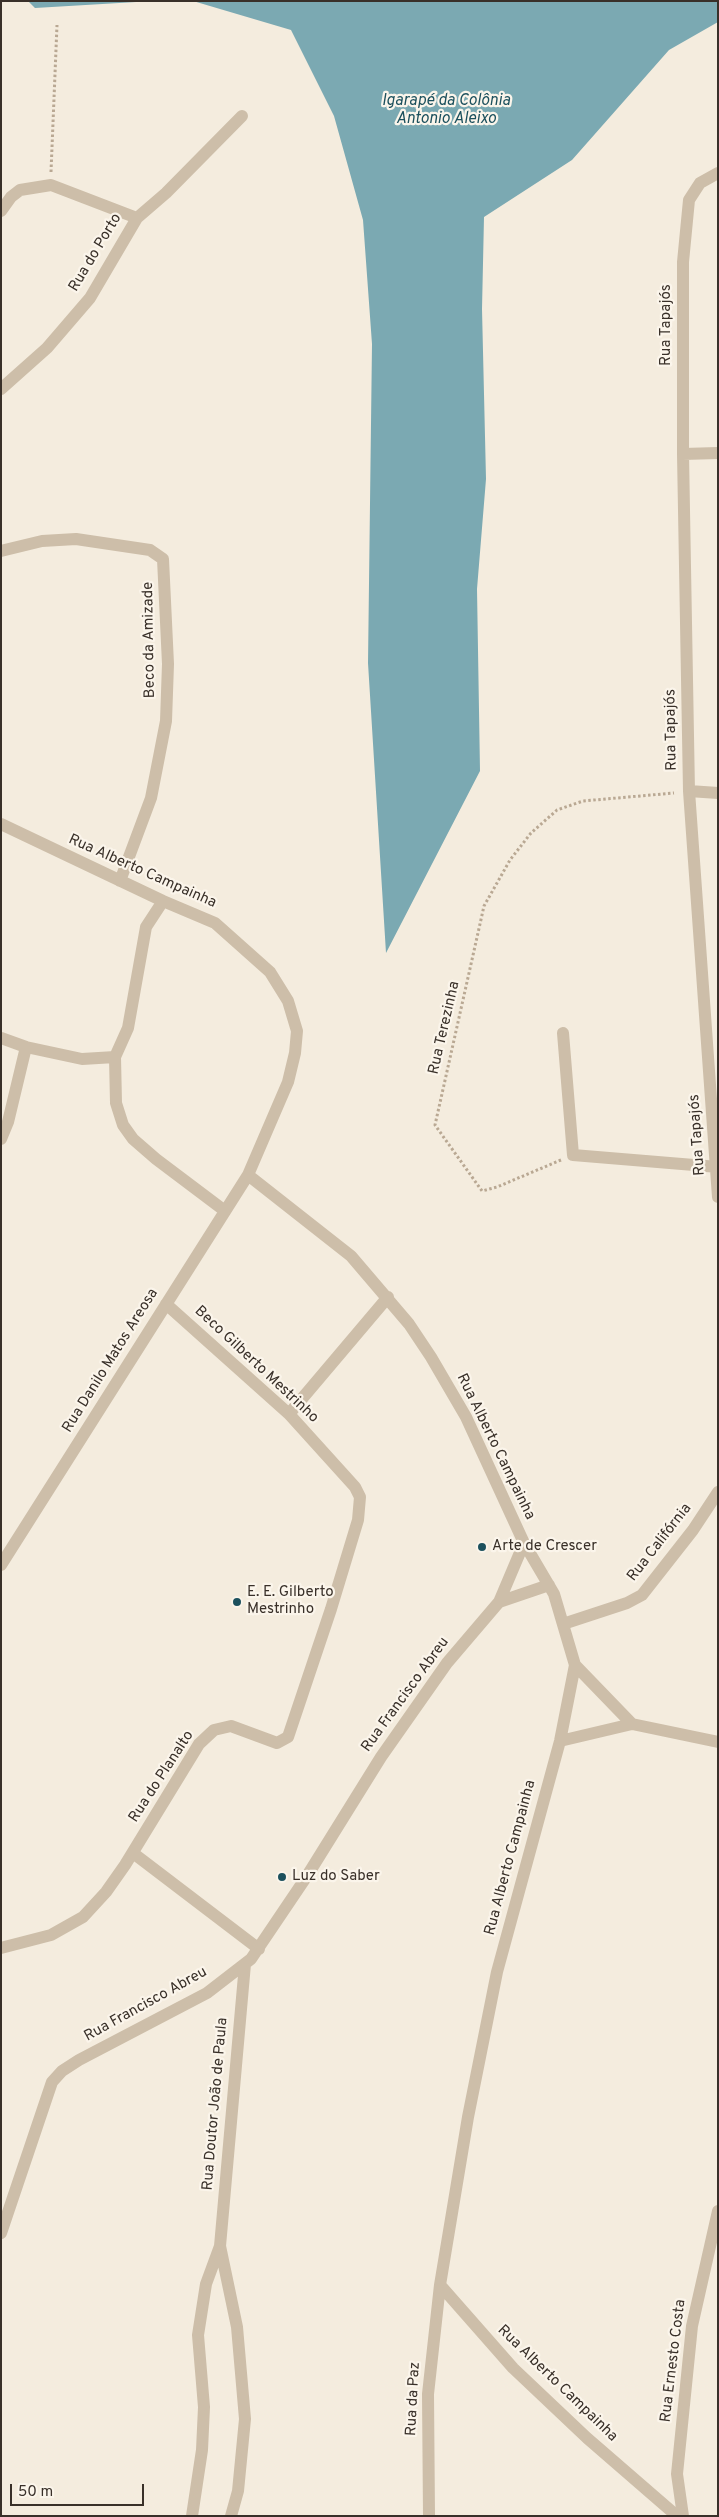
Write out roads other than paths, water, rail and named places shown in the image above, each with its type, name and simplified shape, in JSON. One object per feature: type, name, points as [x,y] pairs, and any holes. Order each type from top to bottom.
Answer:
[{"type":"street","name":"Rua do Porto","points":[[1,389],[47,348],[90,298],[137,218],[166,193],[242,116]]},
{"type":"street","name":"Rua Tapajós","points":[[718,173],[700,183],[689,200],[683,262],[683,454],[689,791],[718,1197]]},
{"type":"street","points":[[1,211],[11,197],[20,190],[51,185],[137,218]]},
{"type":"street","points":[[683,454],[718,453]]},
{"type":"street","name":"Beco da Amizade","points":[[1,551],[42,540],[76,539],[150,550],[163,559],[168,664],[166,721],[152,798],[120,881]]},
{"type":"street","points":[[689,791],[718,793]]},
{"type":"street","name":"Rua Alberto Campainha","points":[[1,824],[163,902],[215,924],[270,972],[288,1001],[297,1031],[295,1053],[288,1082],[248,1175],[351,1256],[388,1297],[431,1357],[466,1417],[524,1544],[549,1585],[575,1665],[560,1741],[497,1972],[468,2117],[440,2285],[513,2368],[587,2438],[676,2516]]},
{"type":"street","points":[[163,902],[146,927],[128,1028],[115,1057],[116,1103],[123,1125],[133,1139],[225,1212]]},
{"type":"street","points":[[563,1033],[573,1155],[717,1167]]},
{"type":"street","points":[[1,1038],[26,1047],[82,1059],[115,1057]]},
{"type":"street","points":[[1,1139],[8,1122],[26,1047]]},
{"type":"street","name":"Rua Danilo Matos Areosa","points":[[1,1565],[248,1175]]},
{"type":"street","points":[[289,1414],[388,1297]]},
{"type":"street","name":"Beco Gilberto Mestrinho","points":[[166,1304],[289,1414],[355,1487],[360,1497]]},
{"type":"street","name":"Rua Califórnia","points":[[563,1624],[628,1603],[642,1595],[694,1530],[718,1492]]},
{"type":"street","name":"Rua do Planalto","points":[[1,1948],[51,1935],[83,1917],[106,1892],[133,1853],[199,1744],[214,1730],[231,1726],[277,1743],[288,1738],[331,1609],[358,1520],[360,1497]]},
{"type":"street","name":"Rua Francisco Abreu","points":[[1,2233],[40,2112],[52,2082],[62,2071],[79,2060],[207,1993],[245,1964],[259,1949],[381,1757],[447,1663],[499,1602],[524,1544]]},
{"type":"street","points":[[499,1602],[549,1585]]},
{"type":"street","points":[[575,1665],[632,1724]]},
{"type":"street","points":[[560,1741],[632,1724],[718,1742]]},
{"type":"street","points":[[133,1853],[259,1949]]},
{"type":"street","name":"Rua Doutor João de Paula","points":[[192,2516],[200,2459],[204,2407],[198,2335],[206,2284],[220,2246],[245,1964]]},
{"type":"street","name":"Rua Ernesto Costa","points":[[683,2516],[677,2474],[692,2326],[718,2211]]},
{"type":"street","name":"Rua Doutor João de Paula","points":[[220,2246],[237,2327],[246,2419],[238,2491],[231,2516]]},
{"type":"street","name":"Rua da Paz","points":[[429,2516],[428,2394],[440,2285]]},
{"type":"water","points":[[28,1],[153,1],[35,8]]},
{"type":"water","name":"Igarapé da Colônia Antonio Aleixo","points":[[193,1],[718,1],[718,22],[669,50],[572,160],[484,217],[482,309],[486,479],[477,589],[480,771],[386,953],[368,663],[372,344],[363,220],[334,116],[291,30]]},
{"type":"place","name":"Arte de Crescer","points":[[482,1547]]},
{"type":"place","name":"E. E. Gilberto Mestrinho","points":[[237,1602]]},
{"type":"place","name":"Luz do Saber","points":[[282,1877]]}]
